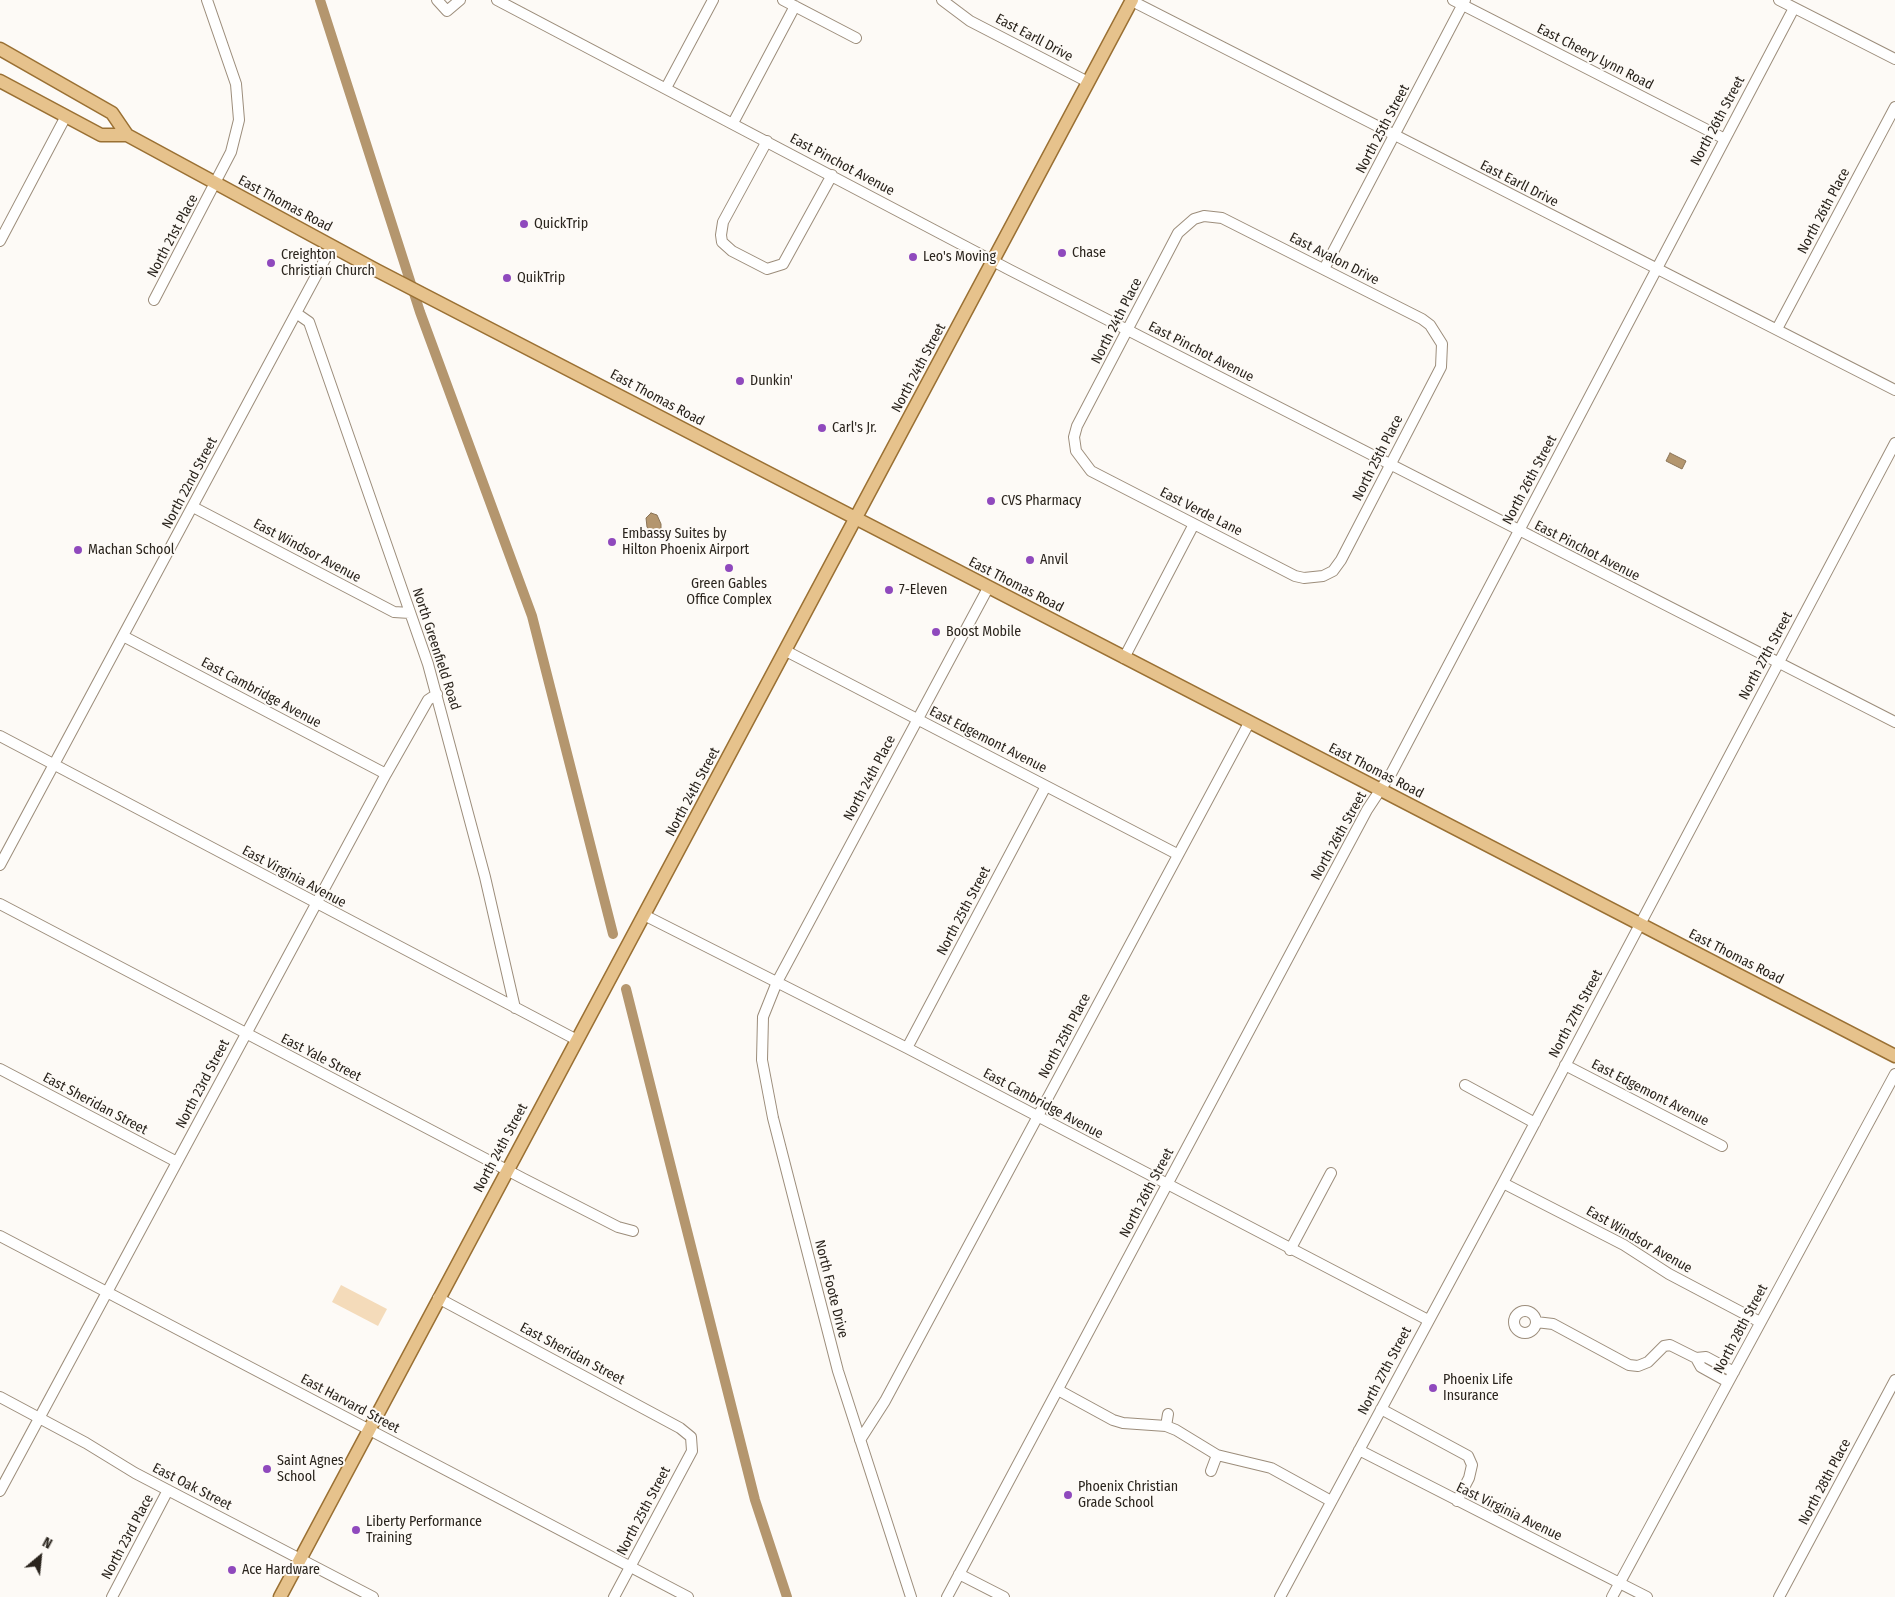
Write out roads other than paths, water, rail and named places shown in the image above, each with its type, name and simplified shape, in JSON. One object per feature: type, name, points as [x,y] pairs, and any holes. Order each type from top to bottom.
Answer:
[{"type":"main road","name":"North 24th Street","points":[[280,1597],[1132,0]]},
{"type":"main road","name":"East Thomas Road","points":[[0,50],[112,113],[127,135],[396,280],[1895,1056]]},
{"type":"main road","name":"East Thomas Road","points":[[0,81],[101,135],[127,135]]},
{"type":"street","points":[[207,0],[236,84],[239,102],[235,140],[216,183]]},
{"type":"street","points":[[437,0],[448,11],[460,0]]},
{"type":"street","name":"East Pinchot Avenue","points":[[497,0],[993,261],[1518,532],[1895,722]]},
{"type":"street","points":[[666,88],[713,0]]},
{"type":"street","points":[[783,0],[856,38]]},
{"type":"street","name":"East Earll Drive","points":[[942,0],[970,21],[1088,82]]},
{"type":"street","name":"East Earll Drive","points":[[1132,0],[1895,390]]},
{"type":"street","name":"East Cheery Lynn Road","points":[[1453,0],[1464,3],[1724,139]]},
{"type":"street","points":[[1779,0],[1895,59]]},
{"type":"street","name":"North 25th Street","points":[[1324,270],[1464,3]]},
{"type":"street","points":[[733,123],[795,6]]},
{"type":"street","name":"North 26th Street","points":[[947,1597],[1367,810],[1392,772],[1794,8]]},
{"type":"street","name":"North 26th Place","points":[[1777,329],[1895,107]]},
{"type":"street","points":[[0,241],[66,116]]},
{"type":"street","points":[[767,141],[723,222],[722,242],[732,251],[767,269],[783,264],[832,175]]},
{"type":"street","name":"North 21st Place","points":[[154,300],[216,183]]},
{"type":"street","name":"East Avalon Drive","points":[[1204,216],[1222,218],[1422,319],[1430,325],[1442,344]]},
{"type":"street","name":"North 24th Place","points":[[1076,451],[1074,437],[1078,426],[1178,233],[1194,219],[1204,216]]},
{"type":"street","name":"North 22nd Street","points":[[0,865],[332,246]]},
{"type":"street","name":"North Greenfield Road","points":[[296,313],[309,322],[437,694],[516,1008]]},
{"type":"street","name":"North 25th Place","points":[[1323,576],[1333,571],[1341,560],[1442,367],[1442,344]]},
{"type":"street","name":"North 27th Street","points":[[1280,1597],[1535,1123],[1895,443]]},
{"type":"street","name":"East Verde Lane","points":[[1076,451],[1091,471],[1295,576],[1304,578],[1323,576]]},
{"type":"street","name":"East Windsor Avenue","points":[[193,507],[394,612],[410,612]]},
{"type":"street","points":[[1124,658],[1194,524]]},
{"type":"street","name":"North 24th Place","points":[[777,982],[988,588]]},
{"type":"street","name":"East Cambridge Avenue","points":[[123,636],[386,774]]},
{"type":"street","name":"East Edgemont Avenue","points":[[786,651],[1177,854]]},
{"type":"street","name":"North 23rd Street","points":[[0,1491],[386,774],[428,700],[437,694]]},
{"type":"street","name":"North 25th Place","points":[[860,1440],[884,1401],[1038,1117],[1249,722]]},
{"type":"street","name":"East Virginia Avenue","points":[[0,736],[577,1040]]},
{"type":"street","name":"North 25th Street","points":[[907,1048],[1046,786]]},
{"type":"street","name":"East Yale Street","points":[[0,904],[507,1170],[618,1227],[633,1231]]},
{"type":"street","name":"East Cambridge Avenue","points":[[644,915],[907,1048],[1290,1250],[1428,1320]]},
{"type":"street","name":"North Foote Drive","points":[[777,982],[762,1017],[762,1060],[773,1118],[838,1371],[911,1597]]},
{"type":"street","name":"East Edgemont Avenue","points":[[1565,1065],[1722,1146]]},
{"type":"street","name":"East Sheridan Street","points":[[0,1070],[177,1162]]},
{"type":"street","name":"North 28th Street","points":[[1612,1597],[1895,1074]]},
{"type":"street","points":[[1465,1085],[1535,1123]]},
{"type":"street","points":[[1290,1250],[1331,1174]]},
{"type":"street","name":"East Windsor Avenue","points":[[1503,1183],[1624,1245],[1668,1274],[1760,1322]]},
{"type":"street","name":"East Harvard Street","points":[[0,1236],[688,1597]]},
{"type":"street","name":"East Sheridan Street","points":[[438,1298],[680,1428],[691,1437]]},
{"type":"street","points":[[1536,1322],[1553,1324],[1629,1365],[1638,1366],[1648,1362],[1658,1350],[1670,1345],[1696,1358],[1706,1357],[1734,1372]]},
{"type":"street","points":[[1696,1358],[1701,1367],[1728,1382]]},
{"type":"street","name":"North 28th Place","points":[[1779,1597],[1895,1380]]},
{"type":"street","points":[[1058,1390],[1123,1423],[1166,1426],[1176,1430],[1216,1456],[1271,1468],[1332,1501]]},
{"type":"street","name":"East Oak Street","points":[[0,1397],[168,1490],[373,1597]]},
{"type":"street","points":[[1381,1409],[1468,1456],[1472,1465],[1469,1478],[1457,1502]]},
{"type":"street","points":[[1166,1426],[1168,1414]]},
{"type":"street","name":"North 25th Street","points":[[614,1597],[692,1451],[691,1437]]},
{"type":"street","name":"East Virginia Avenue","points":[[1359,1450],[1457,1502],[1513,1527],[1647,1597]]},
{"type":"street","points":[[1211,1470],[1216,1456]]},
{"type":"street","name":"North 23rd Place","points":[[112,1597],[168,1490]]},
{"type":"street","points":[[959,1574],[1004,1597]]},
{"type":"waterway","points":[[320,0],[420,312],[532,616],[613,934]]},
{"type":"waterway","points":[[626,989],[755,1500],[787,1597]]},
{"type":"place","name":"QuickTrip","points":[[524,224]]},
{"type":"place","name":"Chase","points":[[1062,253]]},
{"type":"place","name":"Leo's Moving","points":[[913,257]]},
{"type":"place","name":"Creighton Christian Church","points":[[271,263]]},
{"type":"place","name":"QuikTrip","points":[[507,278]]},
{"type":"place","name":"Dunkin'","points":[[740,381]]},
{"type":"place","name":"Carl's Jr.","points":[[822,428]]},
{"type":"place","name":"CVS Pharmacy","points":[[991,501]]},
{"type":"place","name":"Embassy Suites by Hilton Phoenix Airport","points":[[612,542]]},
{"type":"place","name":"Machan School","points":[[78,550]]},
{"type":"place","name":"Anvil","points":[[1030,560]]},
{"type":"place","name":"Green Gables Office Complex","points":[[729,568]]},
{"type":"place","name":"7-Eleven","points":[[889,590]]},
{"type":"place","name":"Boost Mobile","points":[[936,632]]},
{"type":"place","name":"Phoenix Life Insurance","points":[[1433,1388]]},
{"type":"place","name":"Saint Agnes School","points":[[267,1469]]},
{"type":"place","name":"Phoenix Christian Grade School","points":[[1068,1495]]},
{"type":"place","name":"Liberty Performance Training","points":[[356,1530]]},
{"type":"place","name":"Ace Hardware","points":[[232,1570]]}]
